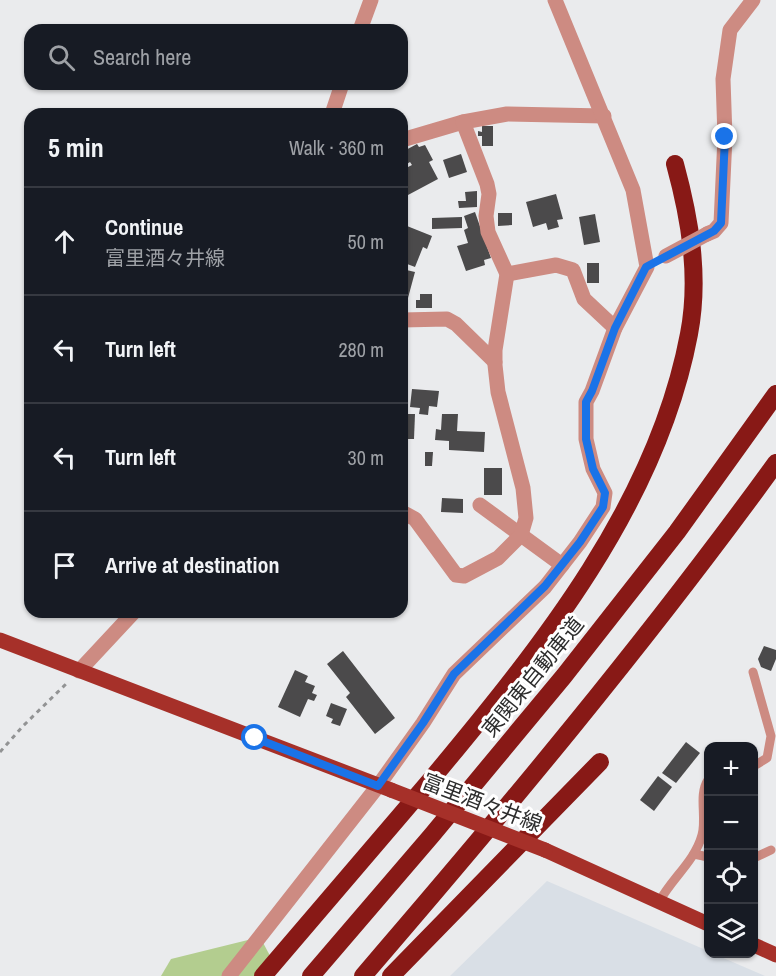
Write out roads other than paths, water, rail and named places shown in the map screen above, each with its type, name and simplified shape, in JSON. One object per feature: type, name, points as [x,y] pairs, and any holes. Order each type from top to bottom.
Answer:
[{"type":"highway","points":[[263,976],[487,712],[575,594],[618,522],[656,446],[682,367],[690,332],[694,274],[690,233],[675,164]]},
{"type":"highway","name":"東関東自動車道","points":[[311,976],[564,676],[677,532],[776,394]]},
{"type":"highway","points":[[363,976],[466,856],[593,700],[711,553],[776,464]]},
{"type":"highway","points":[[390,976],[600,762]]},
{"type":"main road","name":"富里酒々井線","points":[[0,640],[545,850],[704,922]]},
{"type":"main road","points":[[758,947],[776,955]]},
{"type":"street","points":[[362,24],[371,0]]},
{"type":"street","points":[[555,0],[633,190],[646,267]]},
{"type":"street","points":[[229,976],[384,788],[454,674],[545,586],[603,507],[605,493],[593,469],[586,439],[586,402],[615,328],[646,267],[714,231],[721,223],[725,137],[723,80],[730,30],[753,0]]},
{"type":"street","points":[[335,108],[340,90]]},
{"type":"street","points":[[408,138],[463,122],[507,114],[604,116]]},
{"type":"street","points":[[408,515],[415,519],[456,575],[464,576],[498,558],[521,535],[526,518],[523,488],[498,392],[495,362],[507,274],[488,232],[487,184],[463,122]]},
{"type":"street","points":[[507,274],[556,265],[573,270],[584,298],[615,328]]},
{"type":"street","points":[[408,320],[447,319],[456,324],[495,362]]},
{"type":"street","points":[[480,505],[562,565]]},
{"type":"street","points":[[79,671],[128,618]]},
{"type":"lane","points":[[753,672],[771,736],[767,758],[758,764]]},
{"type":"lane","points":[[659,902],[694,854],[702,834],[704,786]]},
{"type":"lane","points":[[758,856],[771,850]]},
{"type":"lane","points":[[694,854],[704,856]]}]
